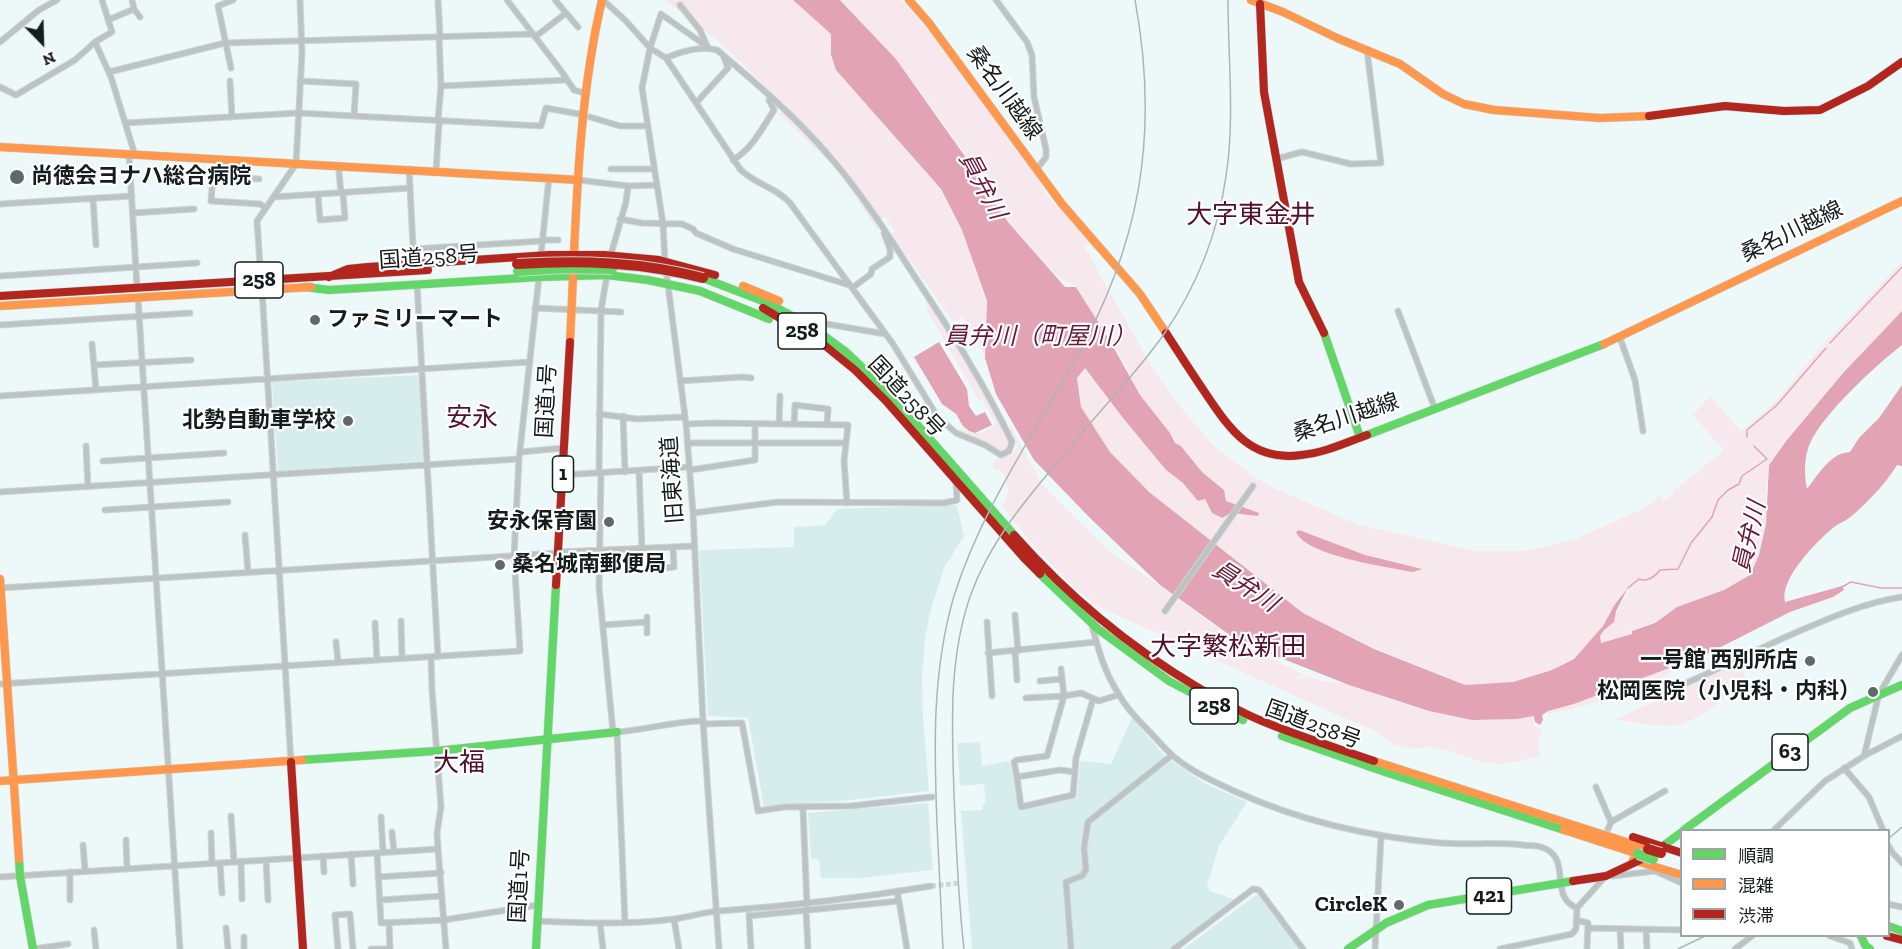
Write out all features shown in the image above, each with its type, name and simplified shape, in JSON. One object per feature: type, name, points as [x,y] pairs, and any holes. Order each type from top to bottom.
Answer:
[{"type":"main road","name":"国道1号","points":[[536,949],[579,180],[587,94],[597,18],[602,0]]},
{"type":"main road","name":"桑名川越線","points":[[909,0],[929,23],[1078,224],[1140,294],[1217,412],[1239,439],[1264,453],[1296,457],[1329,449],[1542,369],[1620,338],[1902,201]]},
{"type":"main road","points":[[1360,437],[1327,339],[1299,282],[1264,92],[1255,2],[1283,12],[1337,38],[1400,64],[1443,94],[1464,104],[1494,110],[1600,118],[1639,117],[1725,106],[1784,111],[1820,110],[1868,86],[1902,62]]},
{"type":"main road","points":[[0,147],[579,180]]},
{"type":"main road","points":[[329,277],[348,269],[576,253],[611,254],[697,269],[765,293],[815,322],[860,356],[884,379],[910,408],[921,429]]},
{"type":"main road","name":"国道258号","points":[[262,284],[305,287],[517,268],[564,261],[626,262],[677,271],[763,308],[823,344],[855,370],[887,402],[1025,559],[1093,620],[1168,681],[1258,727],[1320,750],[1650,854],[1680,860]]},
{"type":"main road","name":"国道258号","points":[[0,296],[138,292],[329,277],[517,268]]},
{"type":"main road","points":[[305,287],[329,290],[574,275],[607,275],[668,283],[722,299],[782,326],[821,351],[887,402]]},
{"type":"main road","name":"国道258号","points":[[702,282],[768,303],[812,327],[846,352],[892,396],[1030,553],[1093,620],[1173,673],[1224,703],[1261,721],[1387,765],[1463,788],[1650,854],[1680,867]]},
{"type":"main road","name":"国道258号","points":[[0,306],[138,292]]},
{"type":"main road","points":[[0,579],[4,683],[20,876],[33,949]]},
{"type":"main road","name":"63","points":[[1686,829],[1850,708],[1902,685]]},
{"type":"main road","points":[[0,781],[436,751],[615,732]]},
{"type":"main road","points":[[291,762],[303,949]]},
{"type":"main road","points":[[1463,788],[1487,789],[1610,826],[1680,874]]},
{"type":"main road","name":"63","points":[[1650,854],[1680,833]]},
{"type":"main road","points":[[1650,854],[1680,853]]},
{"type":"main road","name":"421","points":[[1348,949],[1397,916],[1428,905],[1606,876],[1650,854]]},
{"type":"main road","points":[[1861,937],[1870,949]]},
{"type":"street","points":[[0,42],[39,10],[57,0]]},
{"type":"street","points":[[0,87],[16,94],[75,60],[95,42],[112,32],[102,0]]},
{"type":"street","points":[[132,0],[134,9],[140,17]]},
{"type":"street","points":[[231,68],[218,6],[223,1],[233,0]]},
{"type":"street","points":[[291,762],[257,221],[296,164],[301,40],[300,0]]},
{"type":"street","points":[[436,171],[441,86],[438,0]]},
{"type":"street","points":[[507,0],[574,90],[587,94]]},
{"type":"street","points":[[555,0],[578,27]]},
{"type":"street","points":[[602,0],[626,21],[650,48],[666,58],[733,160],[744,173],[757,182],[777,190],[790,202],[885,334],[937,416],[950,429],[1001,455],[1009,451],[1012,442],[955,336],[881,225],[829,155],[771,97],[717,50],[709,48],[678,53],[666,58]]},
{"type":"street","points":[[996,0],[1027,42],[1032,55],[1034,97],[1046,149],[1046,157],[1036,169]]},
{"type":"street","points":[[680,5],[700,30],[709,48]]},
{"type":"street","points":[[108,20],[134,9]]},
{"type":"street","points":[[109,72],[225,43],[534,35],[566,13]]},
{"type":"street","name":"旧東海道","points":[[709,48],[661,14],[650,48],[642,88],[663,224],[665,262],[688,443],[703,722],[719,949]]},
{"type":"street","points":[[95,42],[109,72],[132,154],[136,267],[180,949]]},
{"type":"street","points":[[1276,159],[1302,152],[1351,164],[1381,163],[1367,50]]},
{"type":"street","points":[[696,103],[728,68],[723,56]]},
{"type":"street","points":[[441,86],[567,80]]},
{"type":"street","points":[[230,81],[232,117]]},
{"type":"street","points":[[300,81],[356,84],[354,116]]},
{"type":"street","points":[[733,160],[756,138],[774,110],[769,100],[771,97]]},
{"type":"street","points":[[125,123],[298,113],[541,126],[546,108],[579,114]]},
{"type":"street","points":[[590,117],[620,126],[647,126]]},
{"type":"street","points":[[239,177],[240,161]]},
{"type":"street","points":[[318,195],[320,220],[345,218],[339,172],[341,166]]},
{"type":"street","points":[[409,169],[414,264]]},
{"type":"street","points":[[611,169],[654,169]]},
{"type":"street","points":[[259,179],[213,176],[212,201],[260,204],[266,208]]},
{"type":"street","points":[[541,255],[549,177]]},
{"type":"street","points":[[579,180],[628,186],[657,185]]},
{"type":"street","points":[[611,254],[628,186]]},
{"type":"street","points":[[274,197],[410,188]]},
{"type":"street","points":[[0,204],[132,196]]},
{"type":"street","points":[[93,199],[96,245]]},
{"type":"street","points":[[133,213],[194,209]]},
{"type":"street","points":[[620,219],[682,224],[696,233],[733,249],[850,287],[871,274],[872,269],[891,255],[881,225]]},
{"type":"street","points":[[414,249],[558,240]]},
{"type":"street","points":[[0,276],[197,263]]},
{"type":"street","points":[[607,275],[601,310],[599,587],[615,732],[625,922]]},
{"type":"street","points":[[4,683],[520,651],[514,556],[519,459],[538,277]]},
{"type":"street","points":[[417,284],[433,560],[436,751],[441,807],[437,833],[446,949]]},
{"type":"street","points":[[535,308],[621,312]]},
{"type":"street","points":[[1398,311],[1435,409]]},
{"type":"street","points":[[0,325],[190,313]]},
{"type":"street","points":[[815,322],[885,334]]},
{"type":"street","points":[[1620,338],[1635,380],[1643,431]]},
{"type":"street","points":[[92,344],[96,390]]},
{"type":"street","points":[[94,366],[191,360]]},
{"type":"street","points":[[0,396],[530,362]]},
{"type":"street","points":[[680,381],[751,378]]},
{"type":"street","points":[[779,424],[780,396]]},
{"type":"street","points":[[794,424],[795,405],[828,409],[827,425]]},
{"type":"street","points":[[599,414],[637,419],[685,417]]},
{"type":"street","points":[[623,416],[625,472]]},
{"type":"street","points":[[686,424],[848,425],[844,461],[847,503]]},
{"type":"street","points":[[563,475],[689,469],[755,460],[755,424]]},
{"type":"street","points":[[688,443],[846,443]]},
{"type":"street","points":[[86,446],[88,487]]},
{"type":"street","points":[[520,452],[564,448]]},
{"type":"street","points":[[103,461],[224,453]]},
{"type":"street","points":[[0,492],[519,459]]},
{"type":"street","points":[[639,471],[642,549]]},
{"type":"street","points":[[693,513],[778,502],[924,503],[957,500],[956,481]]},
{"type":"street","points":[[1165,611],[1253,486]]},
{"type":"street","points":[[105,510],[228,502]]},
{"type":"street","points":[[245,535],[248,572]]},
{"type":"street","points":[[0,588],[558,552],[694,546]]},
{"type":"street","points":[[644,570],[674,567],[673,547]]},
{"type":"street","points":[[1661,694],[1825,620],[1873,603],[1902,597]]},
{"type":"street","points":[[1015,615],[1017,680]]},
{"type":"street","points":[[603,625],[647,620],[647,633]]},
{"type":"street","points":[[1093,620],[1097,651],[1119,695],[1135,716],[1172,755],[1206,778],[1251,799],[1311,821],[1382,837],[1442,843],[1512,844],[1541,847],[1552,852],[1558,861],[1566,901],[1577,908]]},
{"type":"street","points":[[400,621],[402,658]]},
{"type":"street","points":[[987,622],[992,696]]},
{"type":"street","points":[[375,623],[377,660]]},
{"type":"street","points":[[336,642],[338,662]]},
{"type":"street","points":[[988,653],[1096,642]]},
{"type":"street","points":[[1864,756],[1879,694],[1902,655]]},
{"type":"street","points":[[1060,669],[1064,696],[1047,756],[1014,762],[1021,807],[1073,795],[1076,758],[1093,699]]},
{"type":"street","points":[[1040,681],[1062,680]]},
{"type":"street","points":[[1026,698],[1081,693],[1099,701],[1119,695]]},
{"type":"street","points":[[615,732],[639,731],[690,721],[742,723],[756,810],[784,807],[851,806],[932,797]]},
{"type":"street","points":[[1776,829],[1825,781],[1864,756],[1902,736]]},
{"type":"street","points":[[1071,949],[1066,882],[1082,876],[1086,870],[1084,848],[1088,822],[1172,755]]},
{"type":"street","points":[[1844,768],[1869,797],[1882,829]]},
{"type":"street","points":[[1017,777],[1060,770],[1074,772]]},
{"type":"street","points":[[1596,787],[1610,826],[1665,791]]},
{"type":"street","points":[[804,808],[808,949]]},
{"type":"street","points":[[231,816],[234,862]]},
{"type":"street","points":[[381,817],[378,877],[381,923],[444,920],[538,905]]},
{"type":"street","points":[[393,832],[394,852]]},
{"type":"street","points":[[211,833],[213,863]]},
{"type":"street","points":[[1375,949],[1382,837]]},
{"type":"street","points":[[126,840],[127,868]]},
{"type":"street","points":[[83,845],[85,871]]},
{"type":"street","points":[[1650,854],[1680,848]]},
{"type":"street","points":[[1890,848],[1902,863]]},
{"type":"street","points":[[0,877],[438,849]]},
{"type":"street","points":[[351,854],[353,884]]},
{"type":"street","points":[[324,856],[324,872]]},
{"type":"street","points":[[266,860],[268,900]]},
{"type":"street","points":[[241,861],[242,899]]},
{"type":"street","points":[[220,863],[222,893]]},
{"type":"street","points":[[1500,949],[1572,934],[1575,929],[1577,908],[1606,876],[1655,871],[1680,881]]},
{"type":"street","points":[[70,872],[70,900]]},
{"type":"street","points":[[378,877],[441,873]]},
{"type":"street","points":[[807,908],[931,886]]},
{"type":"street","points":[[1174,949],[1253,890],[1258,890],[1303,949]]},
{"type":"street","points":[[897,891],[907,949]]},
{"type":"street","points":[[380,900],[442,896]]},
{"type":"street","points":[[537,921],[625,922],[674,919],[717,911],[749,913],[898,902]]},
{"type":"street","points":[[749,913],[751,949]]},
{"type":"street","points":[[338,949],[335,915],[350,914],[353,949]]},
{"type":"street","points":[[674,919],[679,949]]},
{"type":"street","points":[[1576,920],[1588,922],[1587,949]]},
{"type":"street","points":[[371,949],[390,948],[389,923]]},
{"type":"street","points":[[600,923],[603,949]]},
{"type":"street","points":[[226,928],[228,949]]},
{"type":"street","points":[[1588,928],[1680,930]]},
{"type":"street","points":[[1620,929],[1621,949]]},
{"type":"street","points":[[94,930],[96,949]]},
{"type":"street","points":[[1646,930],[1647,949]]},
{"type":"street","points":[[244,937],[244,949]]},
{"type":"street","points":[[1735,949],[1751,937]]},
{"type":"street","points":[[1833,937],[1850,943],[1851,949]]},
{"type":"street","points":[[33,949],[68,944]]},
{"type":"shaded area","points":[[665,0],[793,0],[831,34],[831,55],[836,70],[940,189],[962,230],[986,301],[985,356],[963,317],[953,321],[891,234],[895,231],[886,217],[882,219],[877,230],[839,172],[779,114],[785,105],[718,41]]},
{"type":"shaded area","points":[[841,0],[902,0],[930,32],[1027,160],[1046,194],[1112,265],[1088,244],[1084,246],[1154,371],[1213,445],[1256,478],[1274,488],[1356,524],[1475,551],[1523,551],[1575,539],[1636,512],[1654,502],[1659,495],[1663,501],[1673,495],[1673,491],[1724,451],[1693,415],[1710,396],[1741,431],[1774,403],[1823,345],[1902,262],[1902,311],[1843,372],[1785,441],[1769,464],[1766,523],[1759,555],[1750,575],[1724,590],[1677,607],[1655,622],[1631,631],[1632,634],[1601,643],[1600,636],[1614,622],[1614,616],[1631,587],[1629,587],[1615,603],[1593,639],[1574,658],[1551,670],[1513,682],[1465,685],[1374,648],[1303,613],[1149,492],[1110,452],[1081,407],[1077,378],[1085,367],[1166,470],[1183,483],[1198,501],[1205,499],[1212,513],[1222,518],[1231,514],[1258,516],[1226,500],[1224,489],[1202,472],[1182,446],[1175,443],[1170,433],[1139,395],[1112,341],[1115,337],[1110,331],[1105,333],[1076,286],[1056,275],[1008,221],[965,154],[896,58]]},
{"type":"shaded area","points":[[921,289],[956,342],[1009,440],[1008,449],[1001,452],[957,431],[960,428],[978,433],[996,424],[982,399],[979,401],[927,310]]},
{"type":"shaded area","name":"北勢自動車学校","points":[[420,375],[425,461],[278,471],[272,382]]},
{"type":"shaded area","points":[[1010,425],[1043,486],[1111,553],[1238,643],[1303,674],[1296,679],[1308,676],[1323,681],[1348,684],[1410,706],[1462,717],[1497,720],[1534,716],[1534,725],[1542,730],[1537,747],[1541,755],[1522,761],[1498,764],[1483,762],[1431,746],[1412,749],[1394,745],[1376,731],[1099,607],[1060,573],[1002,506],[1009,492],[1003,472],[993,468],[995,459],[1013,454],[1017,445],[1009,428]]},
{"type":"shaded area","points":[[957,505],[964,536],[944,568],[930,612],[925,640],[922,676],[923,716],[929,791],[764,807],[748,718],[708,716],[699,550],[794,547],[794,527],[825,525],[837,509]]},
{"type":"shaded area","points":[[1762,652],[1761,657],[1744,668],[1745,680],[1739,686],[1712,708],[1692,720],[1668,726],[1614,720]]},
{"type":"shaded area","points":[[1709,653],[1631,691],[1569,710],[1547,714],[1548,711],[1575,704]]},
{"type":"shaded area","points":[[1132,718],[1165,756],[1206,784],[1247,802],[1219,846],[1207,886],[1210,891],[1236,900],[1170,949],[972,949],[961,811],[982,810],[986,803],[984,784],[960,786],[957,743],[980,742],[982,766],[1009,761],[1013,771],[1019,811],[1077,797],[1080,761],[1111,764]]},
{"type":"shaded area","points":[[928,803],[933,870],[861,878],[821,878],[819,860],[811,858],[808,813]]},
{"type":"shaded area","points":[[1259,893],[1300,949],[1183,949]]},
{"type":"water","name":"員弁川（町屋川）","points":[[793,0],[840,0],[896,59],[1008,222],[1065,287],[1076,287],[1140,395],[1170,433],[1175,443],[1181,446],[1202,472],[1224,490],[1226,501],[1259,513],[1258,516],[1231,513],[1222,518],[1212,513],[1205,499],[1198,501],[1183,483],[1166,470],[1085,368],[1077,378],[1081,407],[1110,452],[1149,492],[1303,613],[1374,649],[1465,685],[1513,682],[1552,670],[1574,659],[1603,626],[1615,604],[1628,588],[1616,611],[1614,622],[1600,636],[1601,643],[1632,634],[1632,631],[1655,623],[1677,607],[1724,590],[1750,575],[1759,555],[1766,524],[1769,465],[1843,373],[1902,311],[1902,345],[1838,404],[1817,431],[1807,454],[1805,472],[1807,489],[1831,460],[1850,452],[1859,438],[1879,418],[1902,385],[1902,466],[1897,465],[1866,503],[1852,516],[1834,527],[1809,551],[1793,572],[1785,593],[1785,602],[1842,586],[1844,590],[1833,597],[1790,612],[1709,653],[1574,704],[1548,711],[1542,715],[1543,720],[1540,725],[1535,722],[1534,716],[1517,719],[1472,720],[1429,711],[1349,685],[1238,641],[1160,585],[1034,460],[996,394],[985,358],[987,301],[962,230],[941,189],[836,70],[831,55],[831,34]]},
{"type":"water","points":[[939,342],[967,389],[969,406],[976,416],[985,412],[992,425],[975,433],[969,431],[956,414],[942,404],[914,357]]},
{"type":"water","points":[[1299,530],[1365,555],[1422,569],[1413,572],[1331,554],[1303,540],[1296,532]]},
{"type":"waterway","points":[[1830,343],[1902,267]]},
{"type":"waterway","points":[[1747,437],[1747,430],[1777,405],[1826,348]]},
{"type":"waterway","points":[[1628,588],[1639,579],[1651,578],[1660,570],[1678,569],[1691,543],[1712,517],[1718,500],[1728,490],[1739,484],[1742,476],[1767,459],[1754,446]]},
{"type":"waterway","points":[[1842,587],[1851,582],[1881,588],[1902,588]]},
{"type":"tunnel","points":[[931,886],[960,883]]},
{"type":"railway","points":[[943,949],[935,738],[938,681],[947,624],[954,596],[978,535],[1007,478],[1095,321],[1114,277],[1128,233],[1138,189],[1144,144],[1145,97],[1142,50],[1135,0]]},
{"type":"railway","points":[[964,949],[956,852],[952,718],[955,668],[964,618],[981,571],[1005,529],[1034,490],[1155,347],[1176,316],[1196,278],[1218,218],[1229,155],[1231,111],[1228,0]]},
{"type":"railway","points":[[1890,837],[1902,827]]},
{"type":"railway","points":[[1678,949],[1703,937]]},
{"type":"traffic: fast","points":[[518,271],[563,268],[612,269]]},
{"type":"traffic: fast","points":[[305,287],[329,290],[607,275],[648,280],[700,291],[769,319]]},
{"type":"traffic: fast","points":[[703,278],[768,303],[812,327],[846,352],[892,396],[1014,535]]},
{"type":"traffic: fast","points":[[1324,333],[1360,437]]},
{"type":"traffic: fast","points":[[1367,435],[1604,344]]},
{"type":"traffic: fast","points":[[1040,574],[1098,629],[1169,681],[1243,720]]},
{"type":"traffic: fast","points":[[536,949],[556,585]]},
{"type":"traffic: fast","points":[[1685,829],[1850,708],[1902,685]]},
{"type":"traffic: fast","points":[[302,760],[436,751],[617,732]]},
{"type":"traffic: fast","points":[[1282,736],[1564,830]]},
{"type":"traffic: fast","points":[[1663,846],[1680,833]]},
{"type":"traffic: fast","points":[[1638,854],[1653,859]]},
{"type":"traffic: fast","points":[[19,859],[33,949]]},
{"type":"traffic: fast","points":[[1348,949],[1386,923],[1428,905],[1573,881]]},
{"type":"traffic: fast","points":[[1890,927],[1902,931]]},
{"type":"traffic: fast","points":[[1861,937],[1870,949]]},
{"type":"traffic: slow","points":[[570,342],[582,127],[593,42],[602,0]]},
{"type":"traffic: slow","points":[[909,0],[929,23],[1062,204],[1140,294],[1166,333]]},
{"type":"traffic: slow","points":[[1251,0],[1400,64],[1443,94],[1464,104],[1494,110],[1600,118],[1649,116]]},
{"type":"traffic: slow","points":[[0,147],[579,180]]},
{"type":"traffic: slow","points":[[1604,344],[1902,201]]},
{"type":"traffic: slow","points":[[743,286],[779,301]]},
{"type":"traffic: slow","points":[[0,306],[311,287]]},
{"type":"traffic: slow","points":[[0,579],[19,859]]},
{"type":"traffic: slow","points":[[0,781],[302,760]]},
{"type":"traffic: slow","points":[[1374,761],[1648,849]]},
{"type":"traffic: slow","points":[[1564,830],[1638,854]]},
{"type":"traffic: slow","points":[[1633,860],[1680,874]]},
{"type":"traffic: jam","points":[[1260,4],[1264,92],[1299,282],[1324,333]]},
{"type":"traffic: jam","points":[[1649,116],[1725,106],[1784,111],[1820,110],[1868,86],[1902,62]]},
{"type":"traffic: jam","points":[[329,277],[348,269],[549,255],[604,255],[659,260],[715,275]]},
{"type":"traffic: jam","points":[[517,264],[564,262],[634,265],[703,278]]},
{"type":"traffic: jam","points":[[0,296],[428,270]]},
{"type":"traffic: jam","points":[[763,308],[823,344],[855,370],[887,402],[1040,574]]},
{"type":"traffic: jam","points":[[1166,333],[1223,418],[1243,440],[1254,448],[1283,456],[1310,454],[1367,435]]},
{"type":"traffic: jam","points":[[556,585],[570,342]]},
{"type":"traffic: jam","points":[[1014,535],[1077,599],[1123,637],[1197,687],[1253,717],[1374,761]]},
{"type":"traffic: jam","points":[[291,762],[303,949]]},
{"type":"traffic: jam","points":[[1633,837],[1680,852]]},
{"type":"traffic: jam","points":[[1573,881],[1606,876],[1663,846]]},
{"type":"traffic: jam","points":[[1648,849],[1661,853]]},
{"type":"traffic: jam","points":[[1890,937],[1902,940]]},
{"type":"place","name":"尚徳会ヨナハ総合病院","points":[[17,177]]},
{"type":"place","name":"ファミリーマート","points":[[315,320]]},
{"type":"place","name":"北勢自動車学校","points":[[348,421]]},
{"type":"place","name":"安永保育園","points":[[609,522]]},
{"type":"place","name":"桑名城南郵便局","points":[[500,565]]},
{"type":"place","name":"一号館 西別所店","points":[[1810,661]]},
{"type":"place","name":"松岡医院（小児科・内科）","points":[[1873,692]]},
{"type":"place","name":"CircleK","points":[[1399,905]]},
{"type":"district","name":"大字東金井","points":[[1251,216]]},
{"type":"district","name":"安永","points":[[472,419]]},
{"type":"district","name":"大字繁松新田","points":[[1228,648]]},
{"type":"district","name":"大福","points":[[459,764]]},
{"type":"water label","name":"員弁川","points":[[982,186]]},
{"type":"water label","name":"員弁川","points":[[1750,537]]},
{"type":"water label","name":"員弁川","points":[[1245,587]]}]
